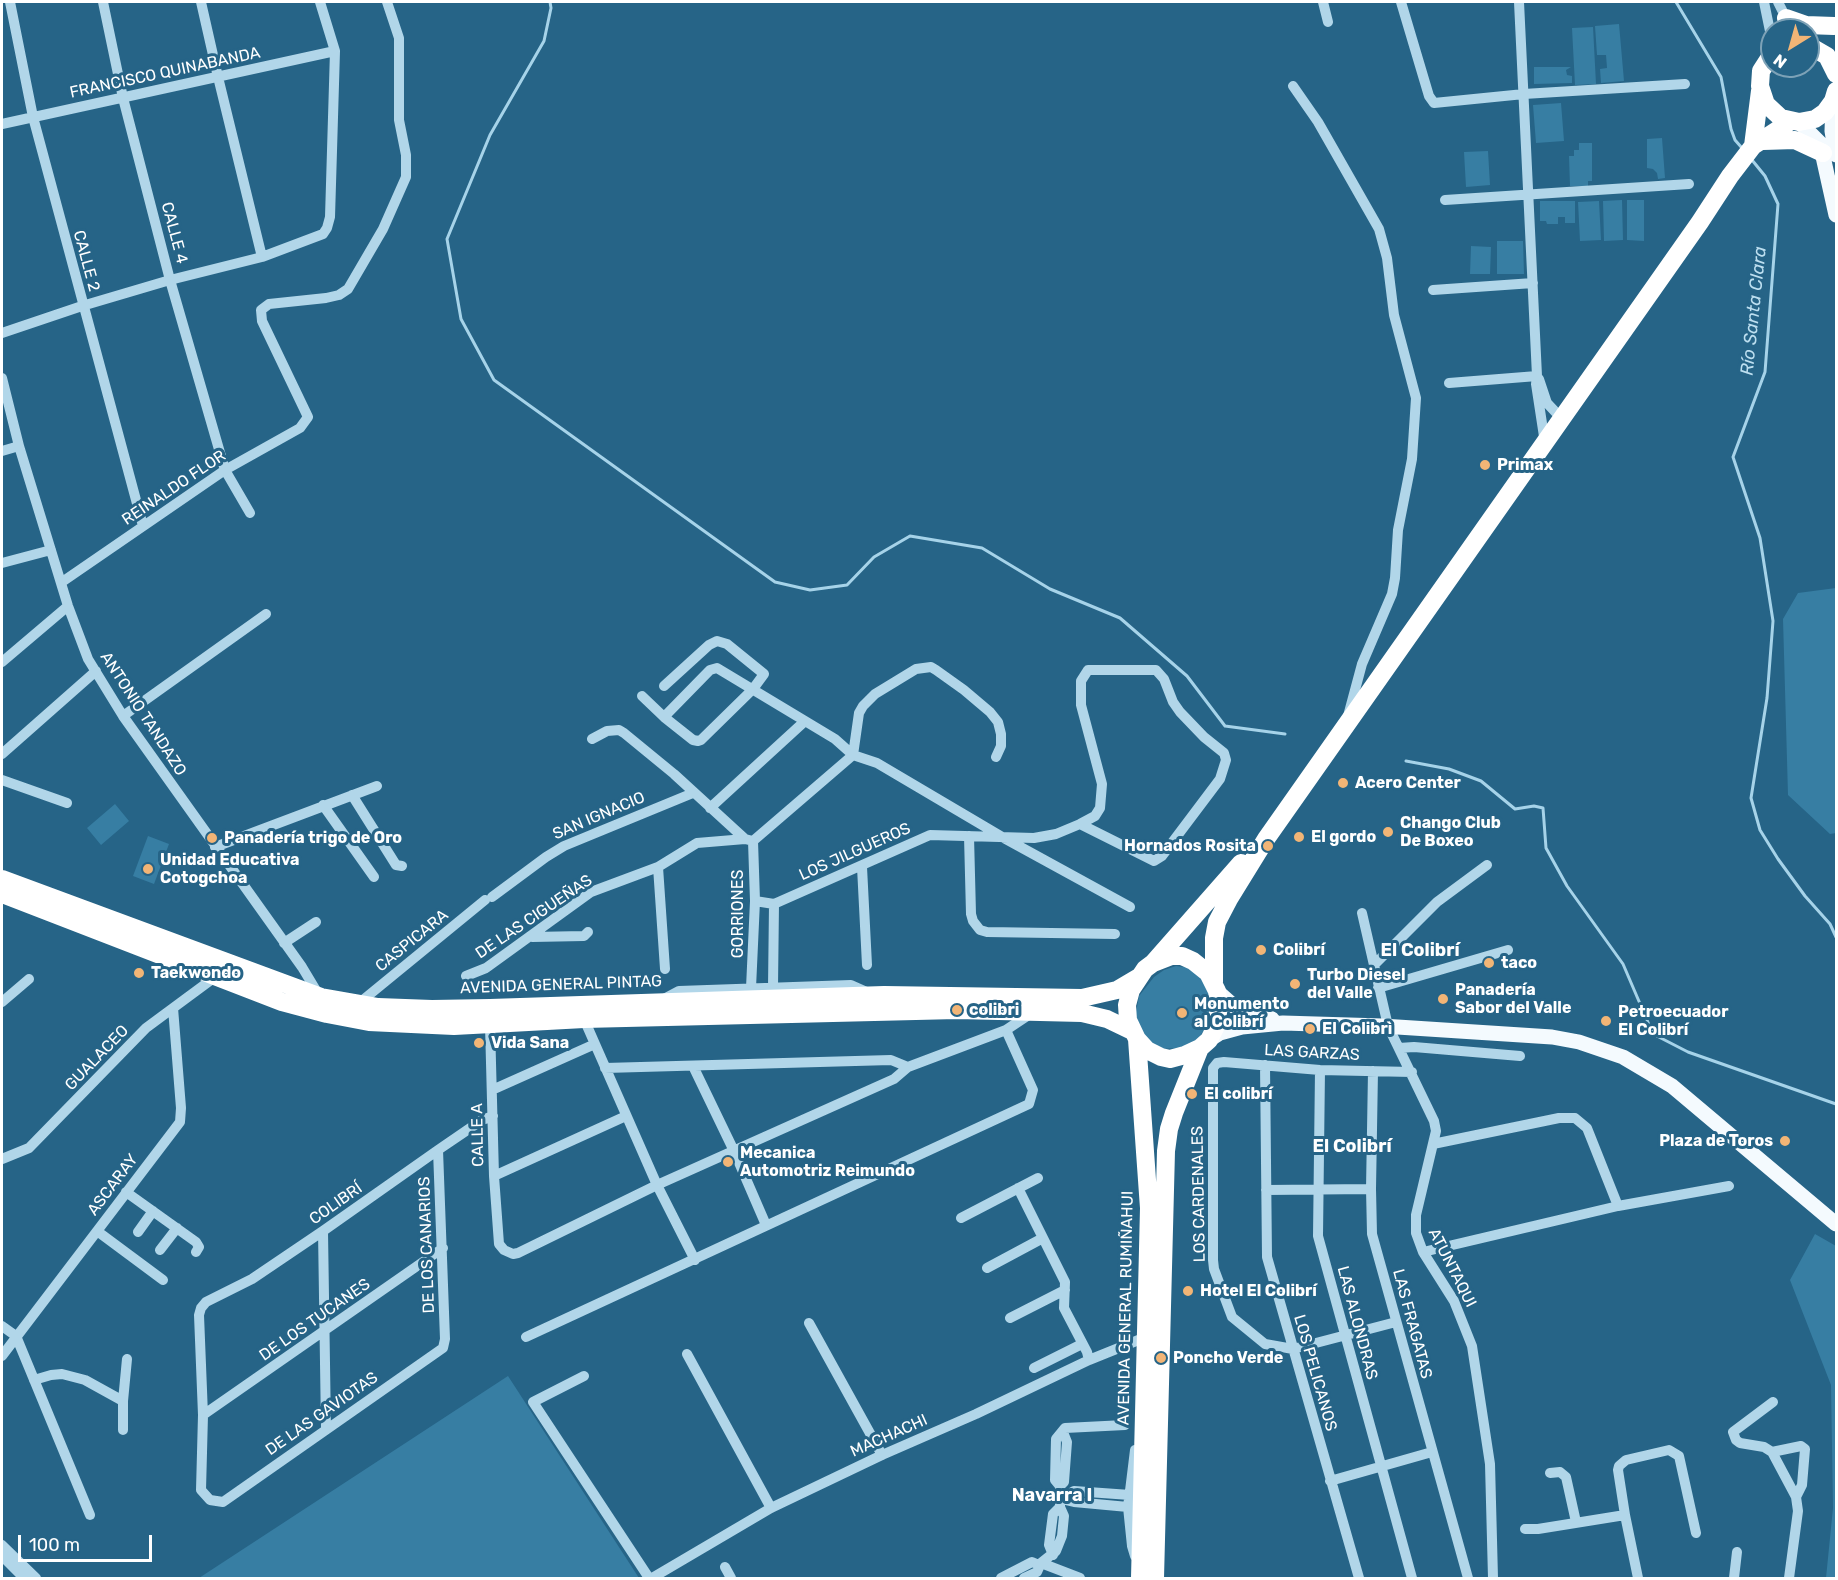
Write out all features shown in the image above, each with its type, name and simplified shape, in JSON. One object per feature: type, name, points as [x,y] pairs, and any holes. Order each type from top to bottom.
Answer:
[{"type":"highway","points":[[1785,17],[1806,25],[1835,24]]},
{"type":"highway","points":[[1820,35],[1835,24]]},
{"type":"highway","points":[[1820,51],[1827,56],[1836,74]]},
{"type":"highway","points":[[1756,145],[1761,78]]},
{"type":"highway","points":[[1760,86],[1764,102],[1770,110],[1781,118],[1795,122]]},
{"type":"highway","points":[[1155,1578],[1166,1151],[1174,1113],[1218,1015],[1214,938],[1217,922],[1266,839],[1730,176],[1756,145],[1776,130],[1795,122],[1818,117],[1835,96]]},
{"type":"highway","points":[[1756,145],[1795,140],[1830,154]]},
{"type":"highway","points":[[1204,1044],[1185,1055],[1170,1059],[1161,1058],[1147,1050],[1134,1035],[1128,1020],[1127,1005],[1131,990],[1138,977],[1266,839]]},
{"type":"highway","name":"AVENIDA GENERAL PINTAG","points":[[2,879],[321,997],[358,1004],[432,1009],[872,995],[1082,998],[1117,990],[1138,977]]},
{"type":"highway","name":"AVENIDA GENERAL PINTAG","points":[[2,894],[282,1002],[343,1017],[405,1025],[490,1024],[584,1018],[957,1010],[1091,1015],[1107,1019],[1134,1035]]},
{"type":"highway","points":[[1153,963],[1171,956],[1182,956],[1201,966],[1216,987]]},
{"type":"highway","name":"AVENIDA GENERAL RUMIÑAHUI","points":[[1134,1035],[1149,1189],[1140,1573]]},
{"type":"main road","points":[[1835,96],[1830,154],[1836,215]]},
{"type":"main road","points":[[1795,122],[1816,137],[1830,154]]},
{"type":"main road","points":[[1216,987],[1230,1004],[1240,1010],[1283,1023]]},
{"type":"main road","points":[[1204,1044],[1220,1033],[1242,1027],[1283,1023],[1388,1026],[1552,1037],[1579,1042],[1623,1057],[1672,1086],[1836,1224]]},
{"type":"street","name":"CALLE 2","points":[[10,2],[33,117],[143,526]]},
{"type":"street","name":"CALLE 4","points":[[103,2],[123,98],[170,280],[225,470],[250,513]]},
{"type":"street","points":[[201,2],[262,257]]},
{"type":"street","points":[[2,333],[170,280],[262,257],[318,237],[327,228],[330,217],[335,51],[320,2]]},
{"type":"street","name":"REINALDO FLOR","points":[[62,582],[225,470],[300,428],[308,417],[262,321],[261,310],[268,304],[326,298],[339,295],[348,289],[382,228],[406,177],[406,155],[399,120],[399,38],[387,2]]},
{"type":"street","points":[[1323,2],[1328,22]]},
{"type":"street","points":[[1401,2],[1429,96],[1434,103],[1524,94],[1685,84]]},
{"type":"street","points":[[1519,2],[1536,393],[1545,443]]},
{"type":"street","points":[[1764,2],[1767,18]]},
{"type":"street","name":"FRANCISCO QUINABANDA","points":[[2,124],[335,51]]},
{"type":"street","points":[[1293,86],[1318,122],[1379,230],[1387,258],[1394,315],[1416,398],[1412,459],[1398,530],[1392,594],[1362,664],[1346,725]]},
{"type":"street","points":[[1445,200],[1689,184]]},
{"type":"street","points":[[1433,290],[1533,283]]},
{"type":"street","points":[[1537,376],[1547,403],[1562,419]]},
{"type":"street","points":[[1449,383],[1537,376]]},
{"type":"street","name":"ANTONIO TANDAZO","points":[[2,378],[19,446],[68,606],[88,659],[123,716],[321,997]]},
{"type":"street","points":[[2,451],[19,446]]},
{"type":"street","points":[[2,563],[51,550]]},
{"type":"street","points":[[2,662],[68,606]]},
{"type":"street","points":[[123,716],[266,615]]},
{"type":"street","points":[[642,696],[664,717],[693,740],[698,741],[753,689],[764,674],[727,644],[717,641],[709,645],[664,686]]},
{"type":"street","points":[[664,717],[712,668],[717,668],[835,739],[853,755],[877,763],[1004,838],[1130,907]]},
{"type":"street","points":[[592,739],[607,731],[619,730],[640,744],[749,840],[853,755],[859,713],[863,706],[875,694],[916,669],[931,668],[964,690],[998,722],[1001,746],[996,757]]},
{"type":"street","name":"LOS JILGUEROS","points":[[774,904],[862,867],[895,849],[930,836],[1034,838],[1056,834],[1080,825],[1095,816],[1101,808],[1102,784],[1081,705],[1080,681],[1088,670],[1150,669],[1159,672],[1180,712],[1204,737],[1224,753],[1226,760],[1220,779],[1157,860],[1148,860],[1080,825]]},
{"type":"street","points":[[2,754],[96,671]]},
{"type":"street","points":[[710,808],[805,721]]},
{"type":"street","points":[[2,780],[67,803]]},
{"type":"street","points":[[215,847],[377,786]]},
{"type":"street","name":"SAN IGNACIO","points":[[489,898],[546,856],[564,846],[693,793]]},
{"type":"street","points":[[352,795],[396,864],[402,866]]},
{"type":"street","points":[[323,805],[374,877]]},
{"type":"street","points":[[969,836],[971,914],[980,930],[1115,934]]},
{"type":"street","name":"DE LAS CIGUEÑAS","points":[[466,976],[486,968],[591,892],[658,867],[696,843],[749,840]]},
{"type":"street","name":"GORRIONES","points":[[749,840],[755,901],[752,988]]},
{"type":"street","points":[[1374,965],[1437,902],[1487,865]]},
{"type":"street","points":[[658,867],[665,969]]},
{"type":"street","points":[[862,867],[867,965]]},
{"type":"street","name":"CASPICARA","points":[[358,1004],[489,898]]},
{"type":"street","points":[[755,901],[774,904],[773,987]]},
{"type":"street","name":"ATUNTAQUI","points":[[1362,913],[1388,1026],[1412,1072],[1434,1121],[1436,1131],[1416,1215],[1416,1233],[1423,1252],[1454,1301],[1472,1347],[1490,1464],[1493,1513],[1490,1578]]},
{"type":"street","points":[[284,943],[316,922]]},
{"type":"street","points":[[531,937],[584,936],[588,932]]},
{"type":"street","points":[[1378,988],[1508,950]]},
{"type":"street","name":"GUALACEO","points":[[2,1159],[29,1148],[146,1028],[215,977]]},
{"type":"street","points":[[2,1002],[29,979]]},
{"type":"street","points":[[659,1002],[679,991],[773,987],[851,985],[872,995]]},
{"type":"street","name":"ASCARAY","points":[[2,1356],[180,1122],[181,1108],[173,1008]]},
{"type":"street","points":[[657,1185],[894,1079],[908,1067],[1006,1030],[1021,1019],[1040,1012]]},
{"type":"street","points":[[584,1018],[657,1185],[695,1260]]},
{"type":"street","name":"CALLE A","points":[[490,1024],[494,1176],[499,1244],[509,1253],[519,1253],[657,1185]]},
{"type":"street","points":[[526,1337],[1029,1104],[1033,1090],[1006,1030]]},
{"type":"street","points":[[492,1090],[595,1044]]},
{"type":"street","points":[[1399,1048],[1414,1047],[1520,1056]]},
{"type":"street","points":[[605,1068],[891,1060],[908,1067]]},
{"type":"street","name":"LAS GARZAS","points":[[1213,1068],[1215,1064],[1221,1062],[1320,1070],[1412,1072]]},
{"type":"street","name":"LOS PELICANOS","points":[[1265,1065],[1267,1257],[1359,1578]]},
{"type":"street","points":[[693,1066],[766,1225]]},
{"type":"street","name":"LOS CARDENALES","points":[[1213,1068],[1214,1269],[1235,1320],[1265,1344],[1293,1349]]},
{"type":"street","name":"LAS ALONDRAS","points":[[1320,1070],[1318,1188],[1320,1244],[1412,1578]]},
{"type":"street","name":"LAS FRAGATAS","points":[[1373,1071],[1372,1234],[1468,1578]]},
{"type":"street","name":"COLIBRÍ","points":[[203,1415],[199,1315],[206,1302],[252,1279],[482,1120],[493,1116]]},
{"type":"street","points":[[494,1176],[626,1116]]},
{"type":"street","points":[[1433,1144],[1559,1118],[1575,1118],[1587,1128],[1618,1206]]},
{"type":"street","name":"DE LOS CANARIOS","points":[[438,1150],[445,1339]]},
{"type":"street","points":[[961,1218],[1038,1178]]},
{"type":"street","points":[[1423,1252],[1618,1206],[1729,1186]]},
{"type":"street","points":[[1018,1188],[1065,1282],[1064,1308],[1089,1360]]},
{"type":"street","points":[[1266,1190],[1371,1189]]},
{"type":"street","points":[[126,1192],[198,1244],[196,1252]]},
{"type":"street","points":[[138,1232],[153,1211]]},
{"type":"street","points":[[160,1250],[177,1228]]},
{"type":"street","points":[[97,1230],[163,1280]]},
{"type":"street","points":[[323,1231],[326,1429]]},
{"type":"street","points":[[987,1268],[1043,1238]]},
{"type":"street","name":"DE LOS TUCANES","points":[[203,1415],[443,1248]]},
{"type":"street","points":[[1010,1318],[1065,1290]]},
{"type":"street","points":[[1293,1349],[1396,1322]]},
{"type":"street","points":[[809,1323],[882,1455]]},
{"type":"street","points":[[2,1326],[16,1336],[90,1515]]},
{"type":"street","name":"MACHACHI","points":[[651,1578],[771,1508],[1089,1360],[1146,1337]]},
{"type":"street","name":"DE LAS GAVIOTAS","points":[[203,1415],[201,1490],[210,1500],[223,1502],[440,1351],[445,1339]]},
{"type":"street","points":[[1034,1368],[1082,1344]]},
{"type":"street","points":[[687,1354],[771,1508]]},
{"type":"street","points":[[123,1430],[123,1401],[128,1359]]},
{"type":"street","points":[[34,1380],[62,1374],[85,1380],[123,1401]]},
{"type":"street","points":[[584,1376],[533,1402],[651,1578]]},
{"type":"street","points":[[1773,1402],[1733,1432],[1740,1443],[1764,1447],[1772,1452],[1796,1497],[1798,1511],[1789,1578]]},
{"type":"street","points":[[1024,1578],[1037,1572],[1040,1564],[1053,1555],[1062,1536],[1064,1516],[1060,1503],[1060,1486],[1054,1480],[1056,1439],[1067,1427],[1125,1425]]},
{"type":"street","points":[[1140,1573],[1132,1546],[1128,1507],[1135,1449],[1144,1431]]},
{"type":"street","points":[[1772,1452],[1801,1446],[1805,1449],[1802,1485],[1796,1497]]},
{"type":"street","points":[[1638,1578],[1618,1470],[1626,1460],[1669,1450],[1679,1456],[1696,1533]]},
{"type":"street","points":[[1330,1480],[1432,1452]]},
{"type":"street","points":[[1550,1473],[1560,1472],[1566,1477],[1576,1522]]},
{"type":"street","points":[[1060,1503],[1074,1491],[1130,1495]]},
{"type":"street","points":[[1060,1503],[1128,1507]]},
{"type":"street","points":[[1526,1529],[1625,1515]]},
{"type":"street","points":[[2,1545],[36,1578]]},
{"type":"street","points":[[1734,1578],[1737,1552]]},
{"type":"street","points":[[2,1556],[24,1578]]},
{"type":"street","points":[[1001,1578],[1032,1562],[1080,1578]]},
{"type":"shaded area","points":[[1619,24],[1624,81],[1601,83],[1600,69],[1607,68],[1606,55],[1597,55],[1595,26]]},
{"type":"shaded area","points":[[1593,27],[1596,84],[1575,85],[1572,28]]},
{"type":"shaded area","points":[[1534,67],[1571,67],[1566,70],[1567,75],[1572,76],[1572,83],[1534,84]]},
{"type":"shaded area","points":[[1561,103],[1564,141],[1536,143],[1533,105]]},
{"type":"shaded area","points":[[1662,138],[1665,178],[1658,179],[1653,169],[1647,168],[1647,139]]},
{"type":"shaded area","points":[[1579,143],[1592,143],[1592,181],[1588,181],[1588,186],[1570,186],[1569,156],[1574,156],[1574,150],[1579,150]]},
{"type":"shaded area","points":[[1488,151],[1490,185],[1466,187],[1464,152]]},
{"type":"shaded area","points":[[1622,200],[1623,240],[1604,241],[1603,201]]},
{"type":"shaded area","points":[[1627,200],[1644,200],[1644,241],[1627,240]]},
{"type":"shaded area","points":[[1540,201],[1575,201],[1575,223],[1565,223],[1565,217],[1558,217],[1558,224],[1547,224],[1546,221],[1540,221]]},
{"type":"shaded area","points":[[1599,201],[1601,240],[1580,241],[1578,202]]},
{"type":"shaded area","points":[[1497,241],[1523,241],[1524,274],[1497,274]]},
{"type":"shaded area","points":[[1471,246],[1491,247],[1490,274],[1470,274]]},
{"type":"shaded area","points":[[1836,588],[1836,833],[1830,834],[1788,795],[1783,619],[1798,593]]},
{"type":"shaded area","points":[[115,804],[129,821],[101,845],[87,828]]},
{"type":"shaded area","points":[[148,836],[169,844],[154,884],[133,876]]},
{"type":"shaded area","points":[[1176,966],[1191,968],[1204,979],[1212,1003],[1208,1024],[1198,1039],[1182,1048],[1158,1049],[1143,1037],[1135,1016],[1139,996],[1154,977]]},
{"type":"shaded area","points":[[1815,1234],[1836,1246],[1836,1578],[1826,1578],[1833,1508],[1831,1385],[1790,1280]]},
{"type":"shaded area","points":[[508,1376],[639,1578],[199,1578]]},
{"type":"waterway","points":[[550,2],[551,8],[544,41],[490,135],[447,239],[461,319],[494,380],[775,582],[810,590],[847,585],[874,557],[910,536],[982,548],[1050,589],[1120,618],[1187,676],[1225,726],[1285,734]]},
{"type":"waterway","name":"Río Santa Clara","points":[[1676,2],[1721,77],[1731,129],[1735,140],[1742,148]]},
{"type":"waterway","name":"Río Santa Clara","points":[[1752,160],[1765,176],[1778,204],[1765,372],[1733,457],[1760,538],[1773,621],[1767,698],[1751,798],[1760,830],[1805,896],[1830,924],[1836,937]]},
{"type":"waterway","points":[[1406,761],[1449,769],[1481,781],[1515,809],[1534,806],[1543,808],[1546,848],[1567,886],[1623,964],[1653,1034],[1688,1052],[1836,1104]]},
{"type":"place","name":"Primax","points":[[1485,465]]},
{"type":"place","name":"Acero Center","points":[[1343,783]]},
{"type":"place","name":"Chango Club De Boxeo","points":[[1388,832]]},
{"type":"place","name":"El gordo","points":[[1299,837]]},
{"type":"place","name":"Panadería trigo de Oro","points":[[212,838]]},
{"type":"place","name":"Hornados Rosita","points":[[1268,846]]},
{"type":"place","name":"Unidad Educativa Cotogchoa","points":[[148,869]]},
{"type":"place","name":"Colibrí","points":[[1261,950]]},
{"type":"place","name":"taco","points":[[1489,963]]},
{"type":"place","name":"Taekwondo","points":[[139,973]]},
{"type":"place","name":"Turbo Diesel del Valle","points":[[1295,984]]},
{"type":"place","name":"Panadería Sabor del Valle","points":[[1443,999]]},
{"type":"place","name":"colibri","points":[[957,1010]]},
{"type":"place","name":"Monumento al Colibrí","points":[[1182,1013]]},
{"type":"place","name":"Petroecuador El Colibrí","points":[[1606,1021]]},
{"type":"place","name":"El Colibrì","points":[[1310,1029]]},
{"type":"place","name":"Vida Sana","points":[[479,1043]]},
{"type":"place","name":"El colibrí","points":[[1192,1094]]},
{"type":"place","name":"Plaza de Toros","points":[[1785,1141]]},
{"type":"place","name":"Mecanica Automotriz Reimundo","points":[[728,1162]]},
{"type":"place","name":"Hotel El Colibrí","points":[[1188,1291]]},
{"type":"place","name":"Poncho Verde","points":[[1161,1358]]},
{"type":"district","name":"El Colibrí","points":[[1420,951]]},
{"type":"district","name":"El Colibrí","points":[[1352,1147]]},
{"type":"district","name":"Navarra I","points":[[1052,1496]]}]
